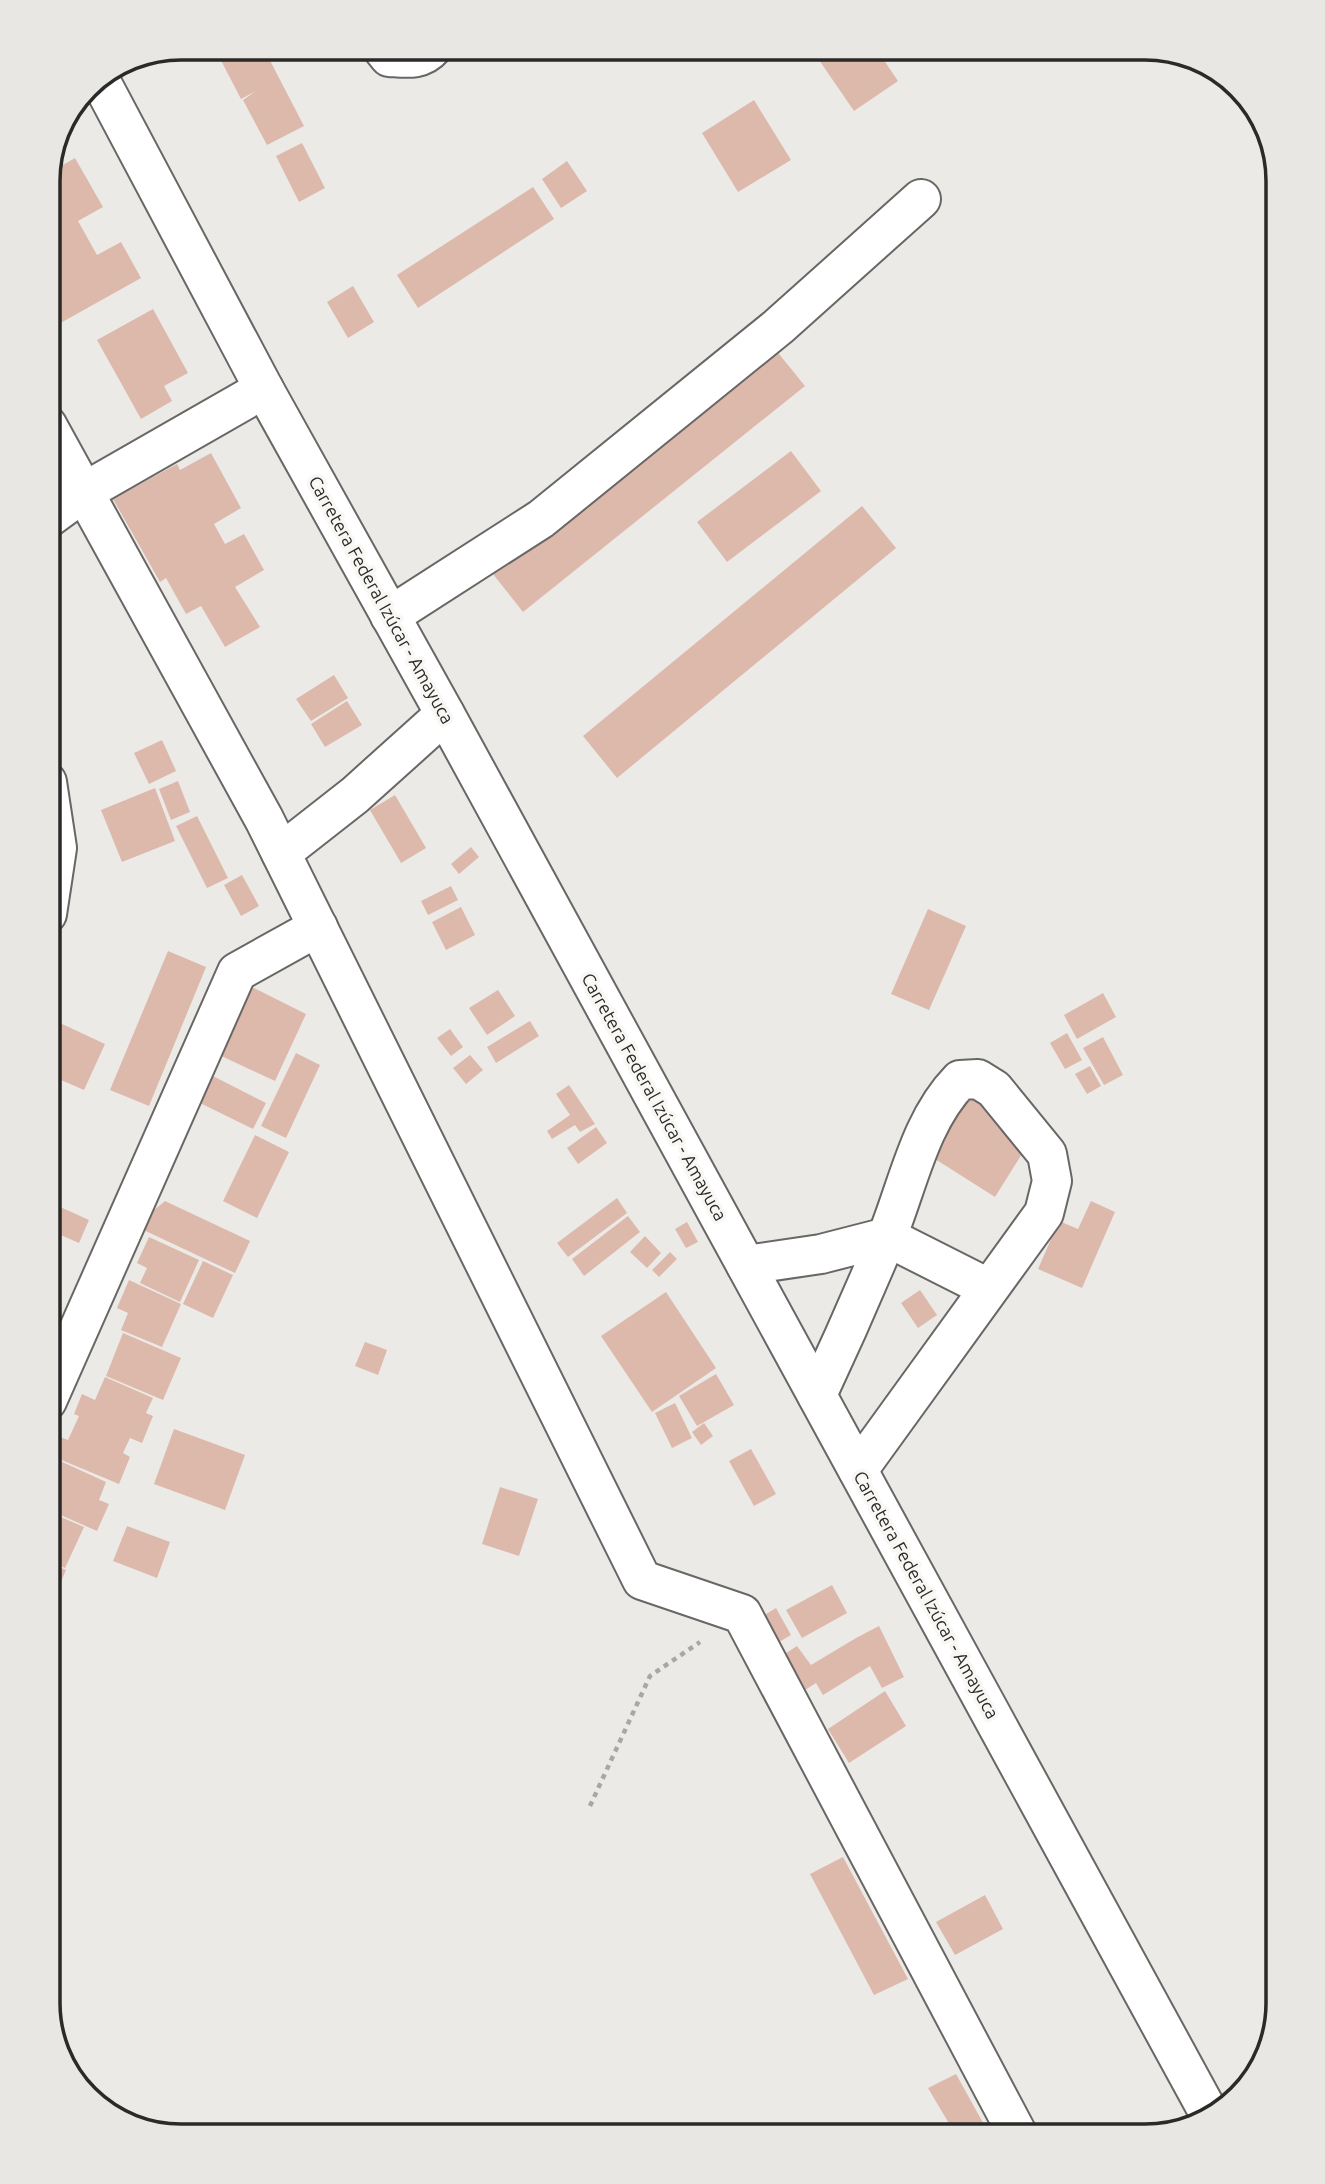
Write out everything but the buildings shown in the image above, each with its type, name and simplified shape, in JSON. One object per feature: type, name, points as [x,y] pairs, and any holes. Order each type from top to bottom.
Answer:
[{"type":"street","name":"Carretera Federal Izúcar - Amayuca","points":[[104,87],[264,389],[445,714],[1206,2108]]},
{"type":"street","points":[[390,616],[541,519],[778,327],[921,199]]},
{"type":"street","points":[[60,510],[84,492],[264,389]]},
{"type":"street","points":[[60,449],[281,853],[642,1580],[742,1614],[1012,2124]]},
{"type":"street","points":[[281,853],[355,795],[445,714]]},
{"type":"street","points":[[60,1372],[237,972],[318,927]]},
{"type":"street","points":[[817,1395],[887,1237],[923,1140],[948,1093],[960,1080],[978,1079],[994,1089],[1047,1154],[1052,1181],[1044,1213],[858,1470]]},
{"type":"street","points":[[746,1265],[821,1254],[887,1237],[988,1288]]},
{"type":"path","points":[[590,1806],[650,1676],[742,1614]]}]
